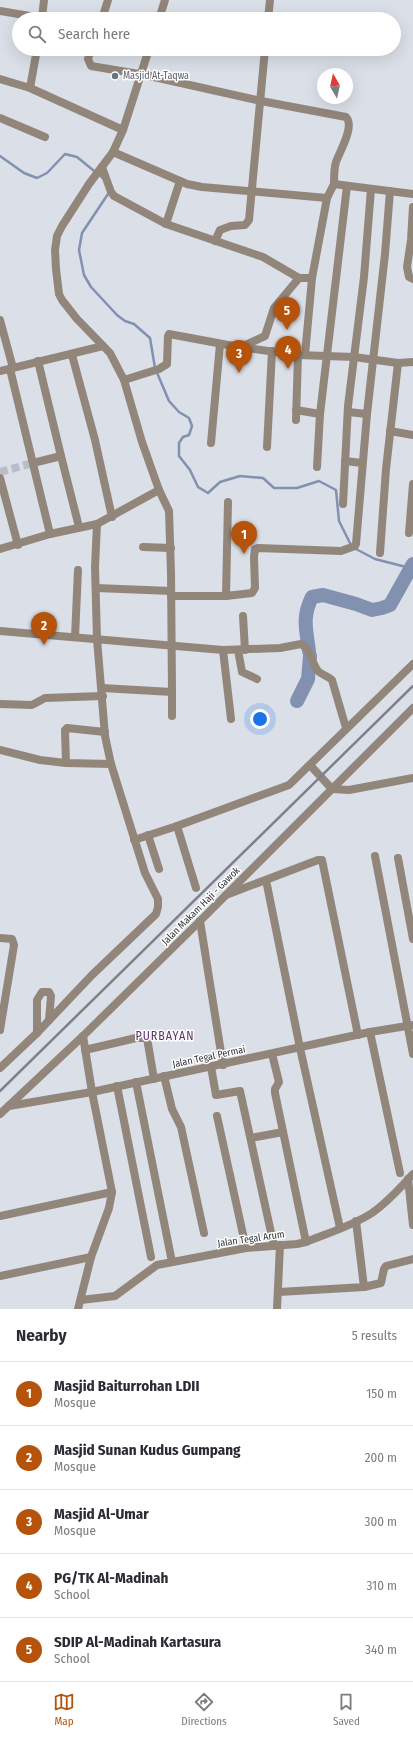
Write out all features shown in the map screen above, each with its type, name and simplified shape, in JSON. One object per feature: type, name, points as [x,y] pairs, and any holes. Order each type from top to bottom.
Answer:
[{"type":"street","points":[[43,12],[44,0]]},
{"type":"street","points":[[104,12],[108,0]]},
{"type":"street","points":[[161,12],[165,0]]},
{"type":"street","points":[[269,12],[270,0]]},
{"type":"street","points":[[0,11],[12,13]]},
{"type":"street","points":[[30,88],[36,56]]},
{"type":"street","points":[[89,56],[88,59],[91,66],[140,74],[261,101],[341,115],[348,118],[349,129],[335,163],[334,184],[327,198],[312,278],[302,355],[296,420]]},
{"type":"street","points":[[146,56],[123,130],[112,152],[62,226],[57,236],[55,250],[59,294],[67,307],[110,353],[124,380],[158,490],[169,511],[171,548],[172,716]]},
{"type":"street","points":[[215,241],[220,230],[230,226],[248,223],[264,56]]},
{"type":"street","points":[[0,79],[30,88],[123,130]]},
{"type":"street","points":[[0,118],[44,137]]},
{"type":"street","points":[[112,152],[180,181],[202,187],[327,198]]},
{"type":"street","points":[[101,168],[114,196],[166,224],[263,257],[299,278],[312,278]]},
{"type":"street","points":[[166,224],[180,181]]},
{"type":"street","points":[[334,184],[413,194]]},
{"type":"street","points":[[317,467],[320,414],[348,186]]},
{"type":"street","points":[[343,504],[348,412],[364,277],[371,189]]},
{"type":"street","points":[[96,588],[226,596],[247,594],[254,590],[255,549],[341,550],[355,546],[372,360],[385,254],[390,191]]},
{"type":"street","points":[[413,207],[412,240],[407,267],[409,277],[413,279]]},
{"type":"street","points":[[239,347],[265,336],[274,308],[299,278]]},
{"type":"street","points":[[0,320],[50,534]]},
{"type":"street","points":[[124,380],[155,370],[168,363],[167,346],[169,334],[220,344],[302,355],[354,357],[398,363],[413,362]]},
{"type":"street","points":[[211,442],[220,344]]},
{"type":"street","points":[[0,371],[38,361],[72,355],[104,346]]},
{"type":"street","points":[[267,447],[272,351]]},
{"type":"street","points":[[72,355],[95,440],[112,517]]},
{"type":"street","points":[[38,361],[79,527]]},
{"type":"street","points":[[380,553],[390,432],[398,363]]},
{"type":"street","points":[[296,410],[320,414]]},
{"type":"street","points":[[348,412],[367,414]]},
{"type":"street","points":[[390,432],[413,435]]},
{"type":"street","points":[[33,463],[61,456]]},
{"type":"street","points":[[345,461],[362,463]]},
{"type":"street","points":[[0,478],[18,545]]},
{"type":"street","points":[[409,533],[413,484]]},
{"type":"street","points":[[0,549],[18,545],[50,534],[96,524],[112,517],[158,490]]},
{"type":"street","points":[[226,596],[228,502]]},
{"type":"street","points":[[0,1068],[37,1033],[92,975],[156,914],[158,907],[158,899],[144,873],[134,840],[111,764],[105,732],[97,639],[96,524]]},
{"type":"street","points":[[143,547],[171,548]]},
{"type":"street","points":[[75,637],[78,570]]},
{"type":"street","points":[[243,616],[241,650],[242,672],[257,680]]},
{"type":"street","points":[[0,631],[223,650],[280,648],[301,644],[305,646],[319,672],[328,676],[332,680],[346,728]]},
{"type":"street","points":[[223,650],[231,719]]},
{"type":"street","points":[[134,840],[284,788],[295,780],[346,728],[413,664]]},
{"type":"street","points":[[0,704],[32,705],[45,698],[102,692],[172,692]]},
{"type":"street","name":"Jalan Makam Haji - Gawok","points":[[0,1114],[83,1036],[200,921],[413,708]]},
{"type":"street","points":[[66,763],[65,730],[67,728],[105,732]]},
{"type":"street","points":[[0,750],[40,760],[66,763],[111,764]]},
{"type":"street","points":[[310,765],[332,790],[349,790],[413,778]]},
{"type":"street","points":[[177,826],[196,888]]},
{"type":"street","points":[[148,835],[159,869]]},
{"type":"street","points":[[375,856],[410,1025],[413,1054]]},
{"type":"street","points":[[398,858],[413,938]]},
{"type":"street","points":[[226,895],[318,860],[322,860],[358,1035]]},
{"type":"street","points":[[268,885],[300,1048],[340,1228]]},
{"type":"street","points":[[200,921],[223,1064]]},
{"type":"street","points":[[0,938],[12,939],[14,945],[0,1030]]},
{"type":"street","points":[[37,1033],[38,1000],[42,992],[49,992],[51,996],[49,1020]]},
{"type":"street","name":"Jalan Tegal Permai","points":[[8,1106],[92,1092],[370,1032],[410,1025]]},
{"type":"street","points":[[370,1032],[400,1173]]},
{"type":"street","points":[[78,1309],[91,1257],[109,1208],[112,1192],[92,1092],[83,1036]]},
{"type":"street","points":[[85,1050],[136,1038],[147,1038],[154,1079]]},
{"type":"street","points":[[272,1054],[279,1082],[275,1091],[306,1242]]},
{"type":"street","points":[[211,1067],[216,1095],[240,1090],[277,1245],[279,1292],[277,1309]]},
{"type":"street","points":[[164,1076],[172,1109],[181,1127],[204,1233]]},
{"type":"street","points":[[136,1082],[172,1262]]},
{"type":"street","points":[[118,1086],[151,1257]]},
{"type":"street","points":[[217,1116],[246,1248]]},
{"type":"street","points":[[251,1138],[283,1132]]},
{"type":"street","points":[[411,1176],[413,1225]]},
{"type":"street","name":"Jalan Tegal Arum","points":[[81,1300],[115,1296],[154,1266],[246,1248],[306,1242],[356,1221],[381,1206],[411,1176]]},
{"type":"street","points":[[0,1216],[112,1192]]},
{"type":"street","points":[[356,1221],[364,1287]]},
{"type":"street","points":[[0,1276],[91,1257]]},
{"type":"street","points":[[279,1292],[364,1287],[381,1283],[386,1266],[413,1260]]},
{"type":"waterway","points":[[0,156],[24,173],[37,178],[47,173],[65,154],[77,157],[104,179]]},
{"type":"waterway","points":[[108,194],[82,233],[79,250],[84,275],[91,287],[117,315],[125,321],[134,324],[150,338],[155,368],[169,401],[179,412],[189,418],[192,426],[189,435],[183,437],[179,443],[179,456],[190,470],[198,487],[208,493],[220,482],[240,476],[263,478],[274,488],[297,488],[319,481],[336,490],[339,521],[351,545]]},
{"type":"waterway","points":[[354,548],[375,559],[410,568]]},
{"type":"waterway","points":[[309,651],[306,617],[312,597],[323,595],[372,610],[382,608],[390,605],[413,564]]},
{"type":"waterway","points":[[297,701],[308,679],[310,656]]},
{"type":"tunnel","points":[[0,472],[33,463]]},
{"type":"railway","points":[[0,1091],[413,686]]},
{"type":"place","name":"Masjid At-Taqwa","points":[[115,76]]},
{"type":"place","name":"SDIP Al-Madinah Kartasura","points":[[287,330]]},
{"type":"place","name":"PG/TK Al-Madinah","points":[[288,369]]},
{"type":"place","name":"Masjid Al-Umar","points":[[239,373]]},
{"type":"place","name":"Masjid Baiturrohan LDII","points":[[244,554]]},
{"type":"place","name":"Masjid Sunan Kudus Gumpang","points":[[44,645]]},
{"type":"district","name":"PURBAYAN","points":[[165,1036]]}]
